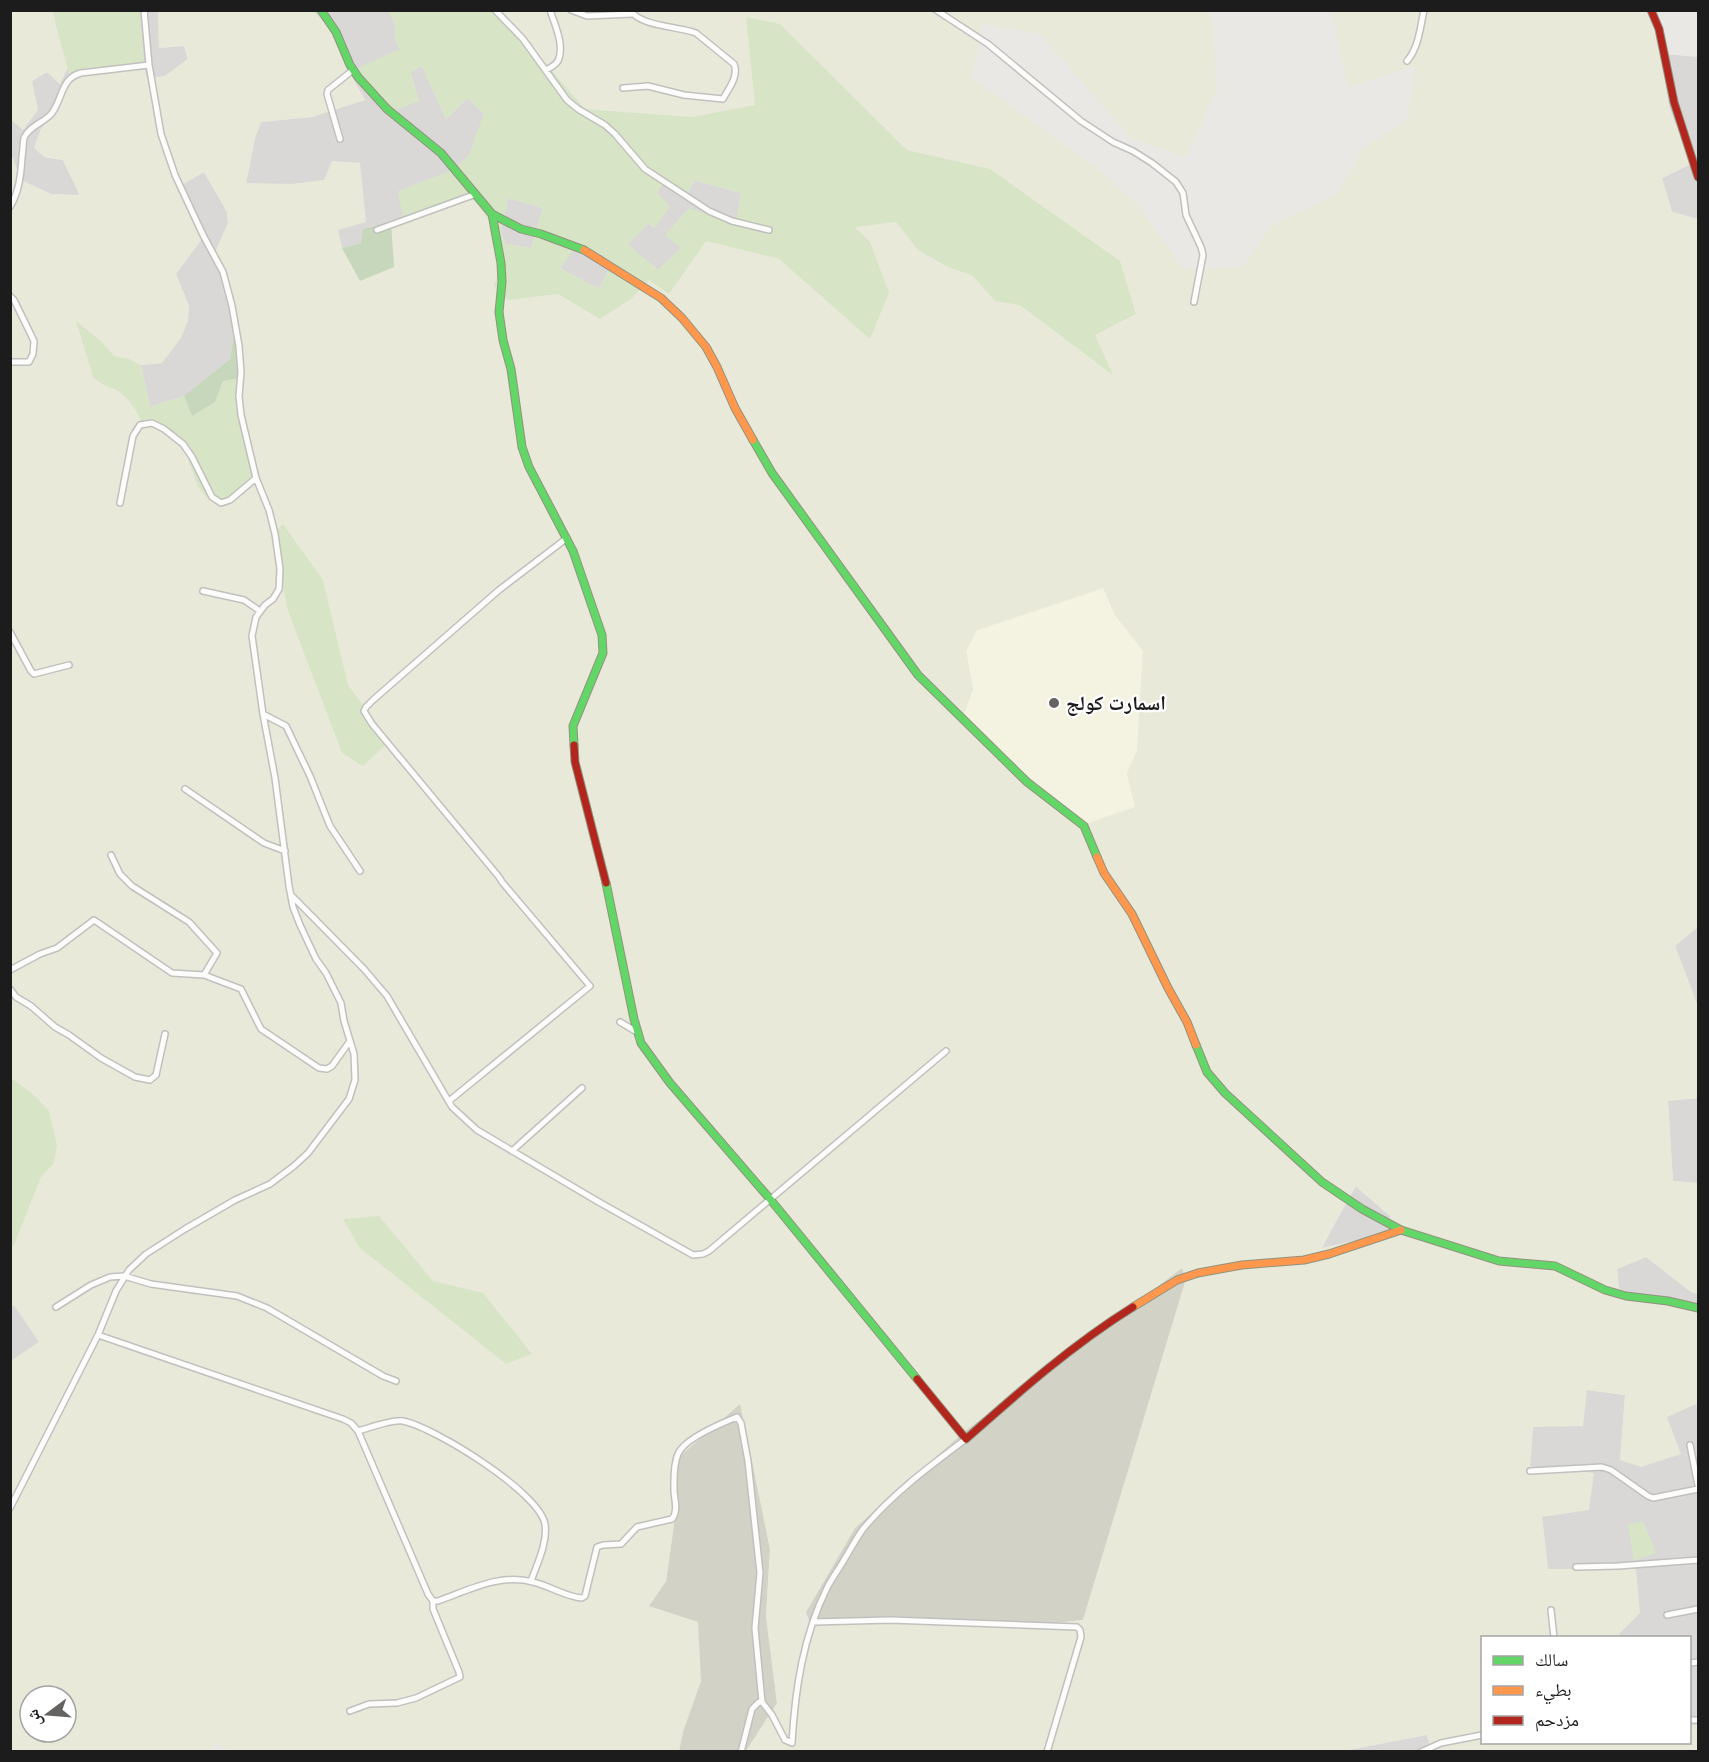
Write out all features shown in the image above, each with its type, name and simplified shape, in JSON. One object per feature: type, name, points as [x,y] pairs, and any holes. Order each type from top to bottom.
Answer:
[{"type":"street","points":[[10,1508],[98,1335],[124,1276],[139,1260],[159,1245],[286,1173],[308,1153],[349,1099],[355,1080],[354,1054],[341,1003],[310,946],[293,907],[291,895],[252,636],[256,617],[264,604],[273,599],[281,580],[275,534],[269,510],[256,478],[241,415],[239,346],[232,306],[223,272],[175,175],[161,134],[149,65],[144,10]]},
{"type":"street","points":[[321,10],[336,32],[353,70],[387,109],[441,153],[492,214],[521,228],[586,251],[661,298],[689,326],[706,347],[735,408],[772,473],[918,675],[1027,782],[1084,826],[1099,863],[1132,914],[1192,1031],[1203,1064],[1212,1078],[1250,1117],[1322,1182],[1362,1209],[1401,1230],[1492,1259],[1556,1266],[1594,1285],[1626,1296],[1668,1301],[1698,1308]]},
{"type":"street","points":[[495,10],[523,39],[567,100],[615,134],[641,165],[656,178],[709,211],[732,221],[769,230]]},
{"type":"street","points":[[546,70],[559,59],[559,40],[550,10]]},
{"type":"street","points":[[571,10],[586,16],[631,12],[636,17],[657,25],[689,30],[696,33],[736,68],[736,75],[723,99],[684,95],[648,86],[623,88]]},
{"type":"street","points":[[936,10],[988,44],[1081,121],[1152,163],[1176,182],[1183,193],[1186,215],[1203,255],[1194,302]]},
{"type":"street","points":[[1407,61],[1415,49],[1424,10]]},
{"type":"street","points":[[1651,10],[1659,29],[1674,102],[1698,177]]},
{"type":"street","points":[[10,207],[18,190],[24,139],[28,131],[48,118],[54,110],[66,81],[81,73],[149,65]]},
{"type":"street","points":[[340,140],[327,94],[328,90],[353,70]]},
{"type":"street","points":[[377,230],[476,194]]},
{"type":"street","points":[[492,214],[501,263],[499,312],[503,340],[511,369],[522,447],[529,467],[573,550],[602,635],[603,653],[573,726],[575,762],[605,879],[637,1032],[646,1052],[670,1083],[770,1199],[966,1439]]},
{"type":"street","points":[[10,296],[34,341],[33,354],[29,362],[10,362]]},
{"type":"street","points":[[120,503],[133,436],[140,425],[152,423],[183,444],[212,497],[221,503],[230,500],[256,478]]},
{"type":"street","points":[[449,1101],[590,986],[372,724],[364,711],[373,700],[498,590],[567,538]]},
{"type":"street","points":[[203,591],[244,600],[260,611]]},
{"type":"street","points":[[10,632],[34,674],[69,665]]},
{"type":"street","points":[[263,714],[286,726],[310,776],[330,826],[360,871]]},
{"type":"street","points":[[185,789],[264,843],[285,851]]},
{"type":"street","points":[[111,855],[120,874],[132,886],[189,921],[217,953],[204,975]]},
{"type":"street","points":[[291,895],[387,996],[449,1101],[463,1119],[512,1151],[693,1255],[709,1251],[946,1052]]},
{"type":"street","points":[[10,970],[57,948],[94,920],[172,973],[204,975],[241,989],[261,1029],[319,1068],[327,1069],[332,1066],[350,1041]]},
{"type":"street","points":[[10,989],[16,997],[31,1006],[55,1027],[101,1058],[135,1077],[150,1080],[156,1075],[165,1034]]},
{"type":"street","points":[[620,1022],[637,1032]]},
{"type":"street","points":[[512,1151],[582,1088]]},
{"type":"street","points":[[792,1752],[796,1696],[801,1666],[813,1622],[828,1586],[862,1531],[894,1498],[1026,1386],[1098,1329],[1177,1280],[1228,1268],[1305,1260],[1401,1230]]},
{"type":"street","points":[[56,1308],[91,1285],[110,1277],[124,1276],[151,1284],[237,1296],[267,1308],[383,1376],[396,1380]]},
{"type":"street","points":[[98,1335],[343,1419],[351,1423],[358,1431],[433,1601],[433,1609],[460,1677],[416,1698],[397,1703],[369,1704],[350,1712]]},
{"type":"street","points":[[433,1601],[497,1580],[531,1581],[582,1598],[585,1596],[597,1547],[621,1544],[637,1527],[674,1518],[676,1512],[675,1465],[681,1449],[708,1430],[738,1418],[748,1461],[760,1573],[755,1628],[762,1702],[772,1715],[785,1740],[792,1743]]},
{"type":"street","points":[[358,1431],[401,1420],[439,1435],[486,1465],[519,1490],[541,1513],[545,1525],[543,1546],[531,1581]]},
{"type":"street","points":[[1530,1471],[1602,1467],[1611,1470],[1653,1498],[1698,1487],[1690,1445]]},
{"type":"street","points":[[1576,1567],[1698,1560]]},
{"type":"street","points":[[1667,1615],[1698,1609]]},
{"type":"street","points":[[1551,1610],[1554,1636]]},
{"type":"street","points":[[813,1622],[891,1620],[1077,1627],[1081,1634],[1080,1641],[1047,1752]]},
{"type":"street","points":[[741,1752],[752,1709],[756,1703],[762,1702]]},
{"type":"street","points":[[1421,1752],[1441,1743],[1481,1735]]},
{"type":"shaded area","points":[[140,11],[158,11],[159,48],[184,46],[188,59],[165,76],[146,79]]},
{"type":"shaded area","points":[[313,11],[388,11],[395,23],[395,39],[411,72],[422,66],[446,119],[467,98],[484,113],[480,131],[469,155],[403,219],[363,229],[361,243],[342,248],[325,180],[293,184],[246,184],[255,138],[261,122],[312,117],[365,100],[345,65],[334,33]]},
{"type":"shaded area","points":[[1661,54],[1698,57],[1698,219],[1672,212],[1662,178],[1691,164],[1669,107]]},
{"type":"shaded area","points":[[68,67],[71,83],[61,98],[56,112],[41,129],[44,157],[63,160],[80,196],[51,194],[21,180],[11,153],[11,120],[32,81],[47,72],[60,84]]},
{"type":"shaded area","points":[[204,172],[227,212],[228,223],[216,250],[235,327],[230,359],[184,396],[150,407],[141,365],[162,363],[189,306],[176,274],[204,236],[179,186]]},
{"type":"shaded area","points":[[694,180],[741,193],[736,225],[681,248],[658,270],[627,244],[649,223],[654,228],[669,207],[657,193],[664,181],[687,195]]},
{"type":"shaded area","points":[[508,198],[543,208],[531,248],[506,244],[501,233]]},
{"type":"shaded area","points":[[577,244],[613,262],[599,289],[560,268]]},
{"type":"shaded area","name":"اسمارت كولج","points":[[1103,588],[1115,615],[1143,651],[1137,751],[1127,773],[1135,807],[1086,824],[1009,761],[963,717],[973,689],[966,651],[977,630]]},
{"type":"shaded area","points":[[1698,927],[1698,1007],[1675,945]]},
{"type":"shaded area","points":[[1698,1098],[1698,1183],[1673,1181],[1668,1101]]},
{"type":"shaded area","points":[[1356,1186],[1390,1216],[1388,1236],[1321,1248]]},
{"type":"shaded area","points":[[1646,1257],[1691,1292],[1698,1294],[1698,1313],[1619,1289],[1617,1269]]},
{"type":"shaded area","points":[[1182,1268],[1186,1279],[1083,1620],[1037,1625],[809,1620],[806,1612],[855,1528],[965,1431]]},
{"type":"shaded area","points":[[14,1305],[39,1342],[11,1361],[11,1307]]},
{"type":"shaded area","points":[[1587,1390],[1625,1395],[1620,1460],[1667,1416],[1698,1403],[1698,1725],[1691,1726],[1691,1636],[1620,1636],[1548,1569],[1542,1517],[1594,1473],[1528,1466],[1533,1427]]},
{"type":"shaded area","points":[[741,1403],[770,1549],[766,1616],[777,1703],[746,1751],[679,1751],[683,1732],[649,1606],[666,1581],[675,1517],[674,1461]]},
{"type":"shaded area","points":[[1427,1735],[1431,1751],[1339,1752],[1339,1751]]},
{"type":"green space","points":[[11,11],[53,11],[56,32],[68,67],[60,84],[47,72],[32,81],[38,110],[23,130],[11,120]]},
{"type":"green space","points":[[53,11],[140,11],[144,66],[84,74],[71,83]]},
{"type":"green space","points":[[158,11],[313,11],[334,33],[345,65],[365,100],[312,117],[261,122],[255,138],[246,183],[293,184],[324,180],[332,161],[360,163],[366,222],[338,230],[342,248],[394,267],[391,222],[473,200],[491,224],[508,300],[558,294],[600,319],[631,299],[649,280],[670,294],[706,241],[779,259],[870,338],[854,227],[896,222],[918,250],[938,263],[974,276],[995,301],[1020,305],[1112,374],[1095,335],[990,169],[908,150],[780,24],[746,17],[755,105],[692,117],[585,109],[500,11],[1212,11],[1217,91],[1186,157],[1131,138],[1040,34],[982,24],[972,78],[1095,167],[1136,203],[1184,269],[1243,267],[1272,225],[1337,195],[1363,149],[1407,120],[1415,66],[1348,87],[1331,11],[1643,11],[1646,13],[1659,45],[1669,107],[1691,164],[1662,178],[1672,212],[1698,219],[1698,927],[1675,946],[1698,1007],[1698,1098],[1668,1101],[1673,1181],[1698,1183],[1698,1294],[1691,1292],[1646,1257],[1617,1269],[1619,1289],[1698,1313],[1698,1403],[1667,1417],[1681,1454],[1641,1467],[1620,1460],[1625,1395],[1587,1390],[1583,1426],[1533,1427],[1530,1471],[1594,1473],[1589,1510],[1542,1517],[1548,1569],[1636,1569],[1640,1613],[1619,1634],[1620,1636],[1481,1636],[1481,1744],[1691,1744],[1691,1726],[1698,1725],[1698,1751],[1431,1751],[1427,1735],[1339,1752],[746,1751],[777,1703],[766,1616],[770,1549],[740,1404],[674,1461],[675,1517],[666,1581],[649,1606],[698,1622],[701,1681],[683,1732],[679,1751],[234,1752],[212,1742],[212,1752],[11,1751],[11,1361],[39,1342],[14,1305],[11,1307],[11,1248],[41,1177],[54,1163],[57,1145],[49,1111],[36,1097],[10,1077],[10,153],[21,180],[51,194],[80,195],[63,160],[44,157],[34,148],[41,129],[56,112],[63,93],[71,83],[84,74],[144,66],[147,79],[165,76],[188,59],[184,46],[159,48]],"holes":[[[204,172],[227,212],[228,224],[216,250],[228,292],[241,378],[243,430],[198,487],[186,454],[177,440],[165,429],[139,414],[117,391],[100,384],[77,322],[102,342],[114,356],[129,359],[141,365],[162,363],[181,338],[188,321],[189,306],[176,274],[204,236],[180,186]],[[272,534],[323,580],[348,685],[390,741],[342,753],[288,611]],[[1103,586],[1115,615],[1143,651],[1137,751],[1127,773],[1135,807],[1086,824],[1010,761],[963,717],[973,689],[966,651],[977,630],[1103,588]],[[1355,1186],[1390,1216],[1388,1236],[1322,1248]],[[379,1216],[433,1281],[532,1354],[506,1364],[360,1248]],[[1182,1268],[1186,1279],[1083,1620],[1037,1625],[809,1620],[801,1631],[806,1612],[855,1528],[965,1431]]]},
{"type":"green space","points":[[388,11],[500,11],[585,109],[692,117],[755,105],[746,17],[780,24],[907,150],[990,169],[1120,261],[1136,314],[1095,335],[1113,375],[1020,305],[995,301],[973,276],[946,266],[918,250],[896,222],[855,227],[870,242],[889,293],[870,339],[779,259],[706,241],[669,294],[649,280],[631,299],[600,319],[558,294],[508,300],[494,286],[499,272],[497,249],[491,224],[474,200],[403,219],[398,191],[455,169],[469,155],[484,113],[467,98],[446,119],[422,66],[411,72],[419,101],[396,110],[371,87],[357,69],[400,49],[395,39],[395,23]],"holes":[[[694,180],[741,193],[735,224],[689,208],[665,235],[681,248],[658,270],[628,244],[649,223],[655,228],[670,206],[657,193],[664,181],[687,196]],[[508,198],[543,208],[531,248],[506,244],[501,233]],[[577,245],[613,262],[599,289],[560,268]]]},
{"type":"green space","points":[[391,222],[394,267],[360,281],[342,248],[361,243],[363,229]]},
{"type":"green space","points":[[76,321],[102,342],[114,356],[129,359],[141,365],[150,407],[184,396],[192,416],[215,402],[223,381],[241,378],[243,430],[256,482],[229,499],[209,500],[198,487],[186,454],[177,440],[165,429],[143,426],[136,411],[126,398],[93,377]]},
{"type":"green space","points":[[235,327],[241,378],[223,381],[215,402],[192,416],[184,396],[230,359]]},
{"type":"green space","points":[[283,524],[323,580],[348,685],[390,741],[363,766],[342,753],[288,611],[272,534]]},
{"type":"green space","points":[[10,1077],[36,1097],[49,1111],[57,1145],[54,1163],[41,1177],[11,1248]]},
{"type":"green space","points":[[379,1216],[433,1281],[483,1293],[532,1354],[506,1364],[360,1248],[343,1219]]},
{"type":"green space","points":[[1643,1521],[1656,1553],[1634,1561],[1628,1525]]},
{"type":"traffic: fast","points":[[321,10],[336,32],[350,65],[358,77],[387,109],[441,153],[492,214],[521,229],[584,250]]},
{"type":"traffic: fast","points":[[492,214],[501,263],[499,312],[503,340],[511,369],[522,447],[529,467],[573,551],[602,635],[603,653],[573,726],[574,745]]},
{"type":"traffic: fast","points":[[753,440],[772,473],[918,675],[1027,782],[1084,826],[1097,857]]},
{"type":"traffic: fast","points":[[606,883],[641,1043],[670,1083],[770,1199],[917,1379]]},
{"type":"traffic: fast","points":[[1196,1045],[1207,1072],[1225,1093],[1322,1182],[1362,1209],[1401,1230],[1499,1261],[1555,1266],[1605,1290],[1626,1296],[1668,1301],[1698,1308]]},
{"type":"traffic: slow","points":[[584,250],[661,298],[682,318],[706,347],[753,440]]},
{"type":"traffic: slow","points":[[1097,857],[1104,873],[1132,914],[1187,1022],[1196,1045]]},
{"type":"traffic: slow","points":[[1133,1307],[1177,1280],[1198,1273],[1242,1265],[1304,1260],[1401,1230]]},
{"type":"traffic: jam","points":[[1651,10],[1659,29],[1674,102],[1698,177]]},
{"type":"traffic: jam","points":[[574,745],[575,762],[606,883]]},
{"type":"traffic: jam","points":[[917,1379],[966,1439],[1067,1353],[1133,1307]]},
{"type":"place","name":"اسمارت كولج","points":[[1054,703]]}]
